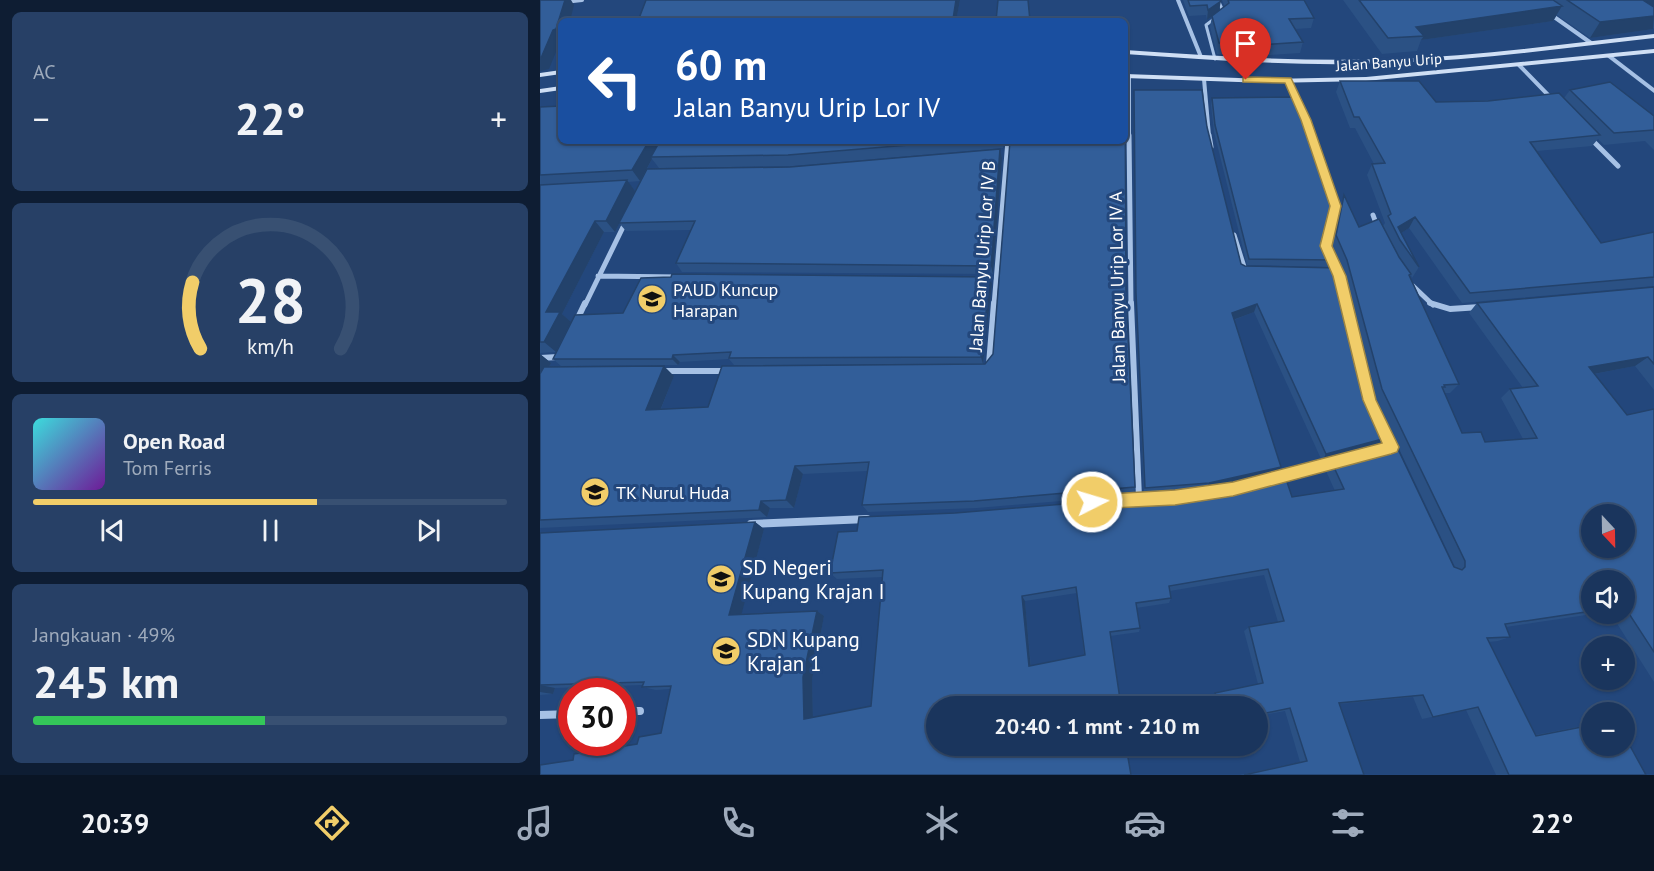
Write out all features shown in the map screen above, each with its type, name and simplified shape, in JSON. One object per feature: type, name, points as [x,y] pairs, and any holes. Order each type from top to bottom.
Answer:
[{"type":"main road","name":"Jalan Banyu Urip","points":[[1128,52],[1215,58],[1354,62],[1471,55],[1654,36]]},
{"type":"main road","name":"Jalan Banyu Urip","points":[[1128,76],[1204,79],[1366,79],[1654,51]]},
{"type":"main road","points":[[540,75],[558,72]]},
{"type":"main road","points":[[540,91],[558,88]]},
{"type":"street","points":[[562,2],[582,0]]},
{"type":"street","points":[[1178,0],[1201,57]]},
{"type":"street","points":[[1549,14],[1589,41]]},
{"type":"street","points":[[1609,56],[1654,91]]},
{"type":"street","points":[[1518,65],[1556,103]]},
{"type":"street","points":[[1204,79],[1206,121],[1212,153]]},
{"type":"street","points":[[1288,80],[1306,120],[1335,206],[1334,219],[1326,241],[1339,274],[1326,272]]},
{"type":"street","points":[[1587,135],[1618,166]]},
{"type":"street","name":"Jalan Banyu Urip Lor IV A","points":[[1128,142],[1138,498]]},
{"type":"street","name":"Jalan Banyu Urip Lor IV B","points":[[986,369],[990,363],[1008,144]]},
{"type":"street","points":[[1373,215],[1380,236]]},
{"type":"street","points":[[573,327],[628,216]]},
{"type":"street","points":[[1232,227],[1244,270],[1255,270]]},
{"type":"street","points":[[598,276],[687,277]]},
{"type":"street","points":[[1407,278],[1422,298],[1432,306],[1444,310],[1492,306]]},
{"type":"street","points":[[984,279],[996,279]]},
{"type":"street","points":[[556,364],[564,347]]},
{"type":"street","points":[[540,358],[558,357]]},
{"type":"street","points":[[648,371],[732,371]]},
{"type":"street","points":[[1383,428],[1396,458]]},
{"type":"street","points":[[1380,450],[1391,447]]},
{"type":"street","points":[[1270,481],[1347,460]]},
{"type":"street","points":[[1092,502],[1157,497]]},
{"type":"street","points":[[743,524],[871,518]]},
{"type":"street","points":[[540,715],[558,714]]},
{"type":"lane","points":[[1215,58],[1206,25],[1224,12],[1218,0]]},
{"type":"building","points":[[540,0],[565,0],[556,29],[553,30],[540,59]]},
{"type":"building","points":[[646,0],[956,0],[953,18],[639,18]]},
{"type":"building","points":[[998,0],[1028,0],[1030,18],[996,18]]},
{"type":"building","points":[[1188,0],[1221,1],[1208,10],[1207,5],[1190,6]]},
{"type":"building","points":[[1228,0],[1304,0],[1314,18],[1289,19],[1303,42],[1259,45],[1219,43],[1212,16],[1229,3]]},
{"type":"building","points":[[1359,0],[1553,0],[1562,6],[1416,27],[1424,36],[1388,38]]},
{"type":"building","points":[[1567,0],[1643,0],[1654,7],[1654,16],[1600,22]]},
{"type":"building","points":[[1340,81],[1419,81],[1436,102],[1488,101],[1559,93],[1600,135],[1530,142],[1601,243],[1654,232],[1654,277],[1470,293],[1415,217],[1398,227],[1419,267],[1400,240],[1388,216],[1391,214],[1372,164],[1385,163],[1359,117],[1354,117]]},
{"type":"building","points":[[1610,82],[1654,116],[1654,130],[1614,133],[1570,90]]},
{"type":"building","points":[[1134,90],[1202,90],[1207,127],[1241,264],[1245,266],[1338,268],[1370,394],[1390,437],[1326,454],[1257,304],[1232,313],[1281,467],[1209,483],[1145,488],[1136,293]]},
{"type":"building","points":[[1295,97],[1333,199],[1324,239],[1333,260],[1249,259],[1215,125],[1212,98]]},
{"type":"building","points":[[558,106],[558,144],[647,144],[632,170],[540,175],[540,107]]},
{"type":"building","points":[[658,144],[921,144],[788,155],[651,157]]},
{"type":"building","points":[[1010,144],[1125,144],[1126,293],[1135,487],[974,501],[862,505],[869,462],[795,466],[786,500],[761,501],[759,510],[540,520],[540,374],[544,367],[664,366],[646,410],[708,407],[722,366],[985,364],[993,354]]},
{"type":"building","points":[[1000,149],[991,266],[676,263],[695,221],[619,223],[647,169],[790,167]]},
{"type":"building","points":[[627,180],[606,221],[595,221],[546,312],[560,312],[544,342],[540,342],[540,185]]},
{"type":"building","points":[[1344,195],[1359,227],[1379,219],[1399,257],[1411,274],[1409,275],[1459,384],[1442,387],[1462,433],[1481,432],[1485,442],[1537,438],[1510,389],[1538,386],[1477,303],[1654,287],[1654,364],[1648,357],[1589,367],[1627,415],[1654,409],[1654,652],[1635,623],[1635,570],[1581,570],[1581,613],[1505,624],[1510,637],[1487,638],[1536,736],[1581,727],[1581,756],[1635,755],[1646,775],[1509,775],[1478,707],[1433,717],[1423,695],[1339,703],[1364,775],[1244,775],[1307,761],[1290,708],[1268,713],[1268,696],[1216,696],[1215,693],[1263,683],[1249,627],[1284,621],[1268,569],[1169,586],[1171,598],[1136,603],[1140,628],[1110,632],[1120,696],[926,696],[926,756],[1128,756],[1131,775],[540,775],[540,765],[573,760],[574,756],[636,756],[636,744],[639,737],[661,733],[671,686],[642,687],[644,682],[636,682],[636,678],[558,678],[558,684],[540,685],[540,533],[755,522],[729,615],[817,611],[803,677],[804,719],[871,706],[883,570],[830,573],[838,532],[857,531],[859,517],[955,513],[1210,492],[1285,476],[1292,497],[1344,489],[1332,463],[1396,445],[1454,567],[1462,570],[1465,567],[1465,561],[1382,389],[1347,260],[1336,235]],"holes":[[[1076,587],[1085,655],[1029,666],[1022,596]]]},
{"type":"building","points":[[672,274],[990,277],[981,357],[729,358],[731,352],[673,355],[672,359],[553,359],[575,315],[623,313],[641,278],[671,277]]},
{"type":"place","name":"PAUD Kuncup Harapan","points":[[652,299]]},
{"type":"place","name":"TK Nurul Huda","points":[[595,492]]},
{"type":"place","name":"SD Negeri Kupang Krajan I","points":[[721,579]]},
{"type":"place","name":"SDN Kupang Krajan 1","points":[[726,651]]},
{"type":"route","points":[[1092,502],[1207,494],[1259,484],[1391,447],[1370,400],[1340,276],[1326,246],[1327,234],[1334,219],[1335,206],[1306,120],[1288,80],[1246,80]]}]
